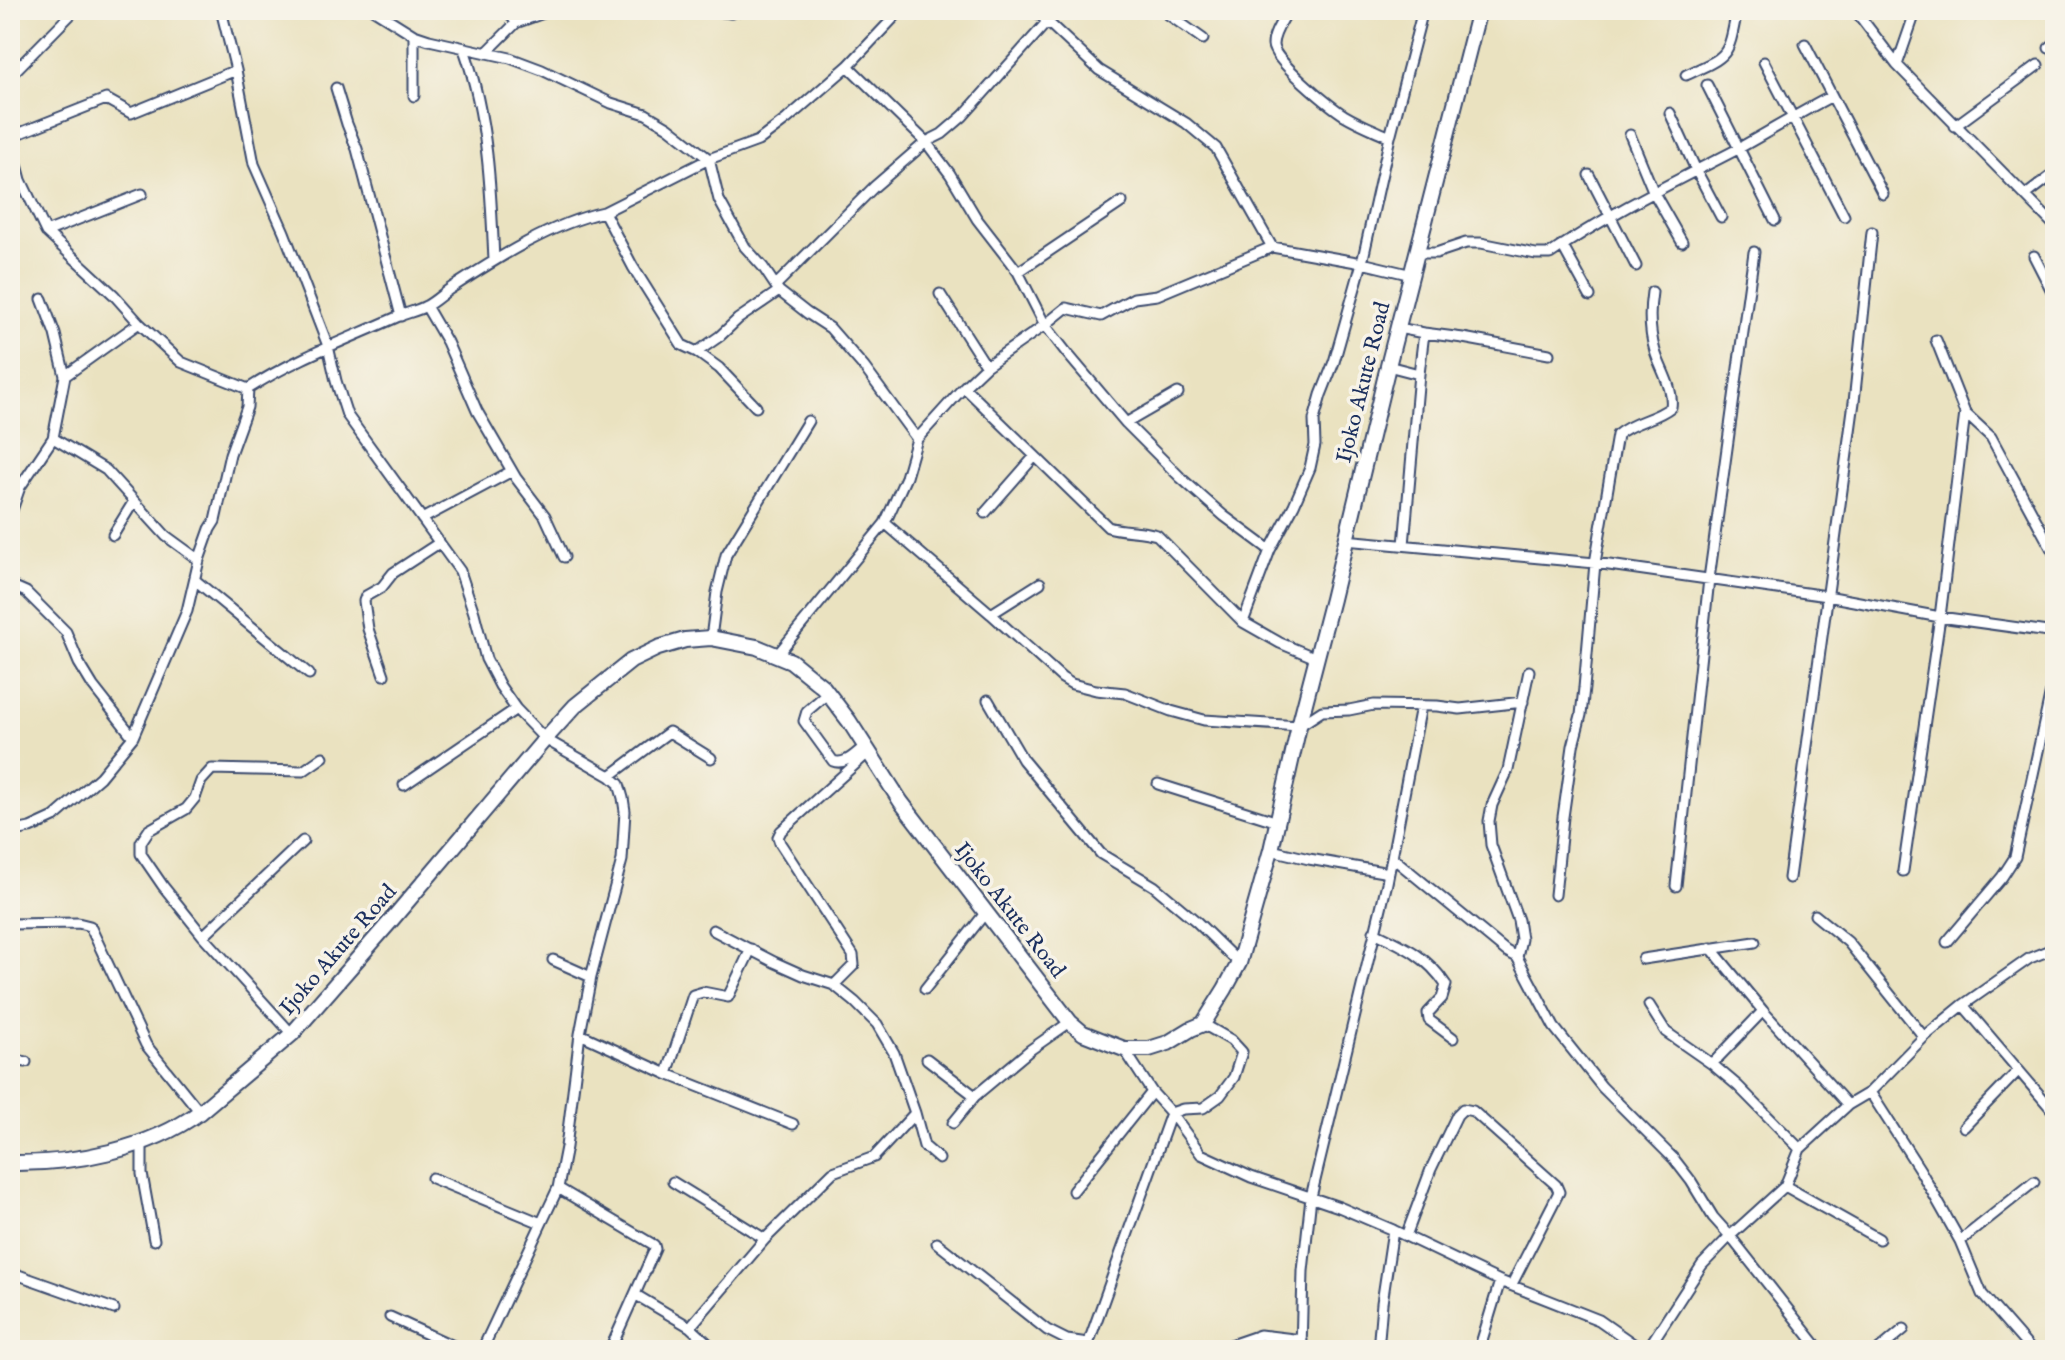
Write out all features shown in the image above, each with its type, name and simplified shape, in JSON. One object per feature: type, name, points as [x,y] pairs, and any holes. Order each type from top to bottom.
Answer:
[{"type":"main road","name":"Ijoko Akute Road","points":[[10,1163],[109,1152],[142,1142],[200,1112],[292,1034],[575,706],[631,661],[685,640],[711,638],[757,647],[791,661],[828,693],[910,814],[1070,1022],[1083,1033],[1124,1049],[1149,1049],[1168,1043],[1203,1024],[1239,963],[1271,850],[1388,366],[1479,10]]},
{"type":"street","points":[[10,76],[75,10]]},
{"type":"street","points":[[221,10],[254,164],[328,346],[347,415],[460,571],[486,659],[516,709],[545,739],[610,776],[619,784],[623,798],[622,860],[591,977],[558,1188],[482,1350]]},
{"type":"street","points":[[374,10],[414,35],[510,58],[611,103],[646,114],[709,159],[719,200],[745,247],[777,288],[830,328],[864,367],[917,439]]},
{"type":"street","points":[[508,10],[516,23]]},
{"type":"street","points":[[486,53],[516,23],[552,10]]},
{"type":"street","points":[[709,10],[731,13],[741,10]]},
{"type":"street","points":[[248,389],[275,371],[328,346],[426,306],[494,261],[547,233],[604,212],[709,159],[758,141],[848,66],[901,10]]},
{"type":"street","points":[[1035,10],[1099,70],[1186,123],[1216,148],[1272,247]]},
{"type":"street","points":[[1162,10],[1203,39]]},
{"type":"street","points":[[1288,10],[1274,37],[1275,55],[1341,113],[1390,137]]},
{"type":"street","points":[[1243,622],[1270,550],[1310,468],[1315,445],[1314,420],[1362,263],[1423,10]]},
{"type":"street","points":[[1686,75],[1716,62],[1725,54],[1737,10]]},
{"type":"street","points":[[1855,10],[1897,65],[2055,226]]},
{"type":"street","points":[[1897,65],[1916,10]]},
{"type":"street","points":[[697,352],[777,288],[874,187],[926,142],[942,134],[963,116],[1047,22]]},
{"type":"street","points":[[414,35],[414,96]]},
{"type":"street","points":[[1805,44],[1883,194]]},
{"type":"street","points":[[464,49],[474,77],[483,122],[489,166],[494,261]]},
{"type":"street","points":[[1764,62],[1844,216]]},
{"type":"street","points":[[1955,126],[2038,65]]},
{"type":"street","points":[[848,66],[926,142],[977,219],[1018,272],[1045,325],[1126,423],[1224,516],[1270,550]]},
{"type":"street","points":[[236,70],[131,113],[106,99],[10,138],[21,180],[46,232],[181,362],[248,389]]},
{"type":"street","points":[[1707,85],[1775,220]]},
{"type":"street","points":[[336,88],[357,149],[401,316]]},
{"type":"street","points":[[1418,253],[1436,253],[1466,243],[1481,243],[1550,254],[1611,217],[1832,96]]},
{"type":"street","points":[[1670,113],[1721,217]]},
{"type":"street","points":[[1630,135],[1654,193],[1682,242]]},
{"type":"street","points":[[2026,195],[2055,173]]},
{"type":"street","points":[[1589,175],[1636,266]]},
{"type":"street","points":[[46,232],[142,194]]},
{"type":"street","points":[[1018,272],[1122,202]]},
{"type":"street","points":[[604,212],[633,267],[682,345],[719,368],[756,407]]},
{"type":"street","points":[[1789,878],[1854,402],[1872,232]]},
{"type":"street","points":[[1562,245],[1590,296]]},
{"type":"street","points":[[777,655],[885,523],[906,477],[917,439],[986,366],[1066,308],[1101,316],[1134,298],[1157,295],[1272,247],[1412,275]]},
{"type":"street","points":[[1676,886],[1709,579],[1754,252]]},
{"type":"street","points":[[2034,256],[2055,297]]},
{"type":"street","points":[[1555,895],[1573,746],[1581,715],[1595,563],[1617,435],[1671,407],[1672,398],[1652,335],[1649,311],[1652,292]]},
{"type":"street","points":[[940,294],[986,366]]},
{"type":"street","points":[[10,516],[20,487],[53,438],[65,376],[55,334],[42,299]]},
{"type":"street","points":[[426,306],[447,342],[477,411],[512,471],[545,516],[564,557]]},
{"type":"street","points":[[65,376],[139,323]]},
{"type":"street","points":[[1398,328],[1549,354]]},
{"type":"street","points":[[1404,545],[1424,333]]},
{"type":"street","points":[[1936,340],[1965,413],[1991,437],[2055,555]]},
{"type":"street","points":[[1388,366],[1419,374]]},
{"type":"street","points":[[964,387],[1108,527],[1157,535],[1243,622],[1280,643],[1316,658]]},
{"type":"street","points":[[10,832],[30,828],[54,817],[100,777],[133,737],[187,611],[199,560],[215,521],[230,454],[247,407],[248,389]]},
{"type":"street","points":[[1126,423],[1178,393]]},
{"type":"street","points":[[1903,871],[1940,617],[1965,413]]},
{"type":"street","points":[[711,638],[726,555],[808,421]]},
{"type":"street","points":[[53,438],[106,470],[166,536],[199,560]]},
{"type":"street","points":[[985,513],[1035,456]]},
{"type":"street","points":[[422,519],[512,471]]},
{"type":"street","points":[[113,535],[134,501]]},
{"type":"street","points":[[885,523],[1072,684],[1125,693],[1204,720],[1299,726],[1322,711],[1374,705],[1460,709],[1523,702]]},
{"type":"street","points":[[1345,540],[1595,563],[2055,633]]},
{"type":"street","points":[[384,675],[368,629],[366,596],[382,587],[393,573],[439,543]]},
{"type":"street","points":[[195,580],[309,674]]},
{"type":"street","points":[[991,614],[1040,583]]},
{"type":"street","points":[[10,585],[26,592],[66,632],[93,686],[133,737]]},
{"type":"street","points":[[1517,957],[1521,939],[1518,920],[1491,845],[1489,821],[1492,805],[1508,770],[1529,671]]},
{"type":"street","points":[[1947,942],[2015,857],[2055,673]]},
{"type":"street","points":[[828,693],[807,711],[804,721],[837,763],[867,749]]},
{"type":"street","points":[[988,700],[1023,760],[1101,854],[1154,886],[1239,963]]},
{"type":"street","points":[[1178,1350],[1218,1349],[1260,1335],[1301,1345],[1303,1271],[1311,1197],[1393,858],[1421,706]]},
{"type":"street","points":[[404,785],[516,709]]},
{"type":"street","points":[[610,776],[669,732],[711,758]]},
{"type":"street","points":[[834,985],[854,965],[853,955],[778,837],[867,749]]},
{"type":"street","points":[[292,1034],[203,936],[163,886],[141,854],[141,842],[149,830],[186,809],[195,798],[201,781],[212,769],[303,771],[323,757]]},
{"type":"street","points":[[1158,784],[1278,822]]},
{"type":"street","points":[[203,936],[303,841]]},
{"type":"street","points":[[1271,850],[1389,873]]},
{"type":"street","points":[[1393,858],[1517,957],[1554,1027],[1602,1087],[1674,1159],[1713,1217],[1820,1350]]},
{"type":"street","points":[[925,989],[986,912]]},
{"type":"street","points":[[1815,915],[1848,942],[1924,1037]]},
{"type":"street","points":[[10,924],[78,923],[90,926],[146,1045],[200,1112]]},
{"type":"street","points":[[713,930],[774,962],[834,985],[877,1024],[894,1053],[924,1146],[939,1159]]},
{"type":"street","points":[[1374,932],[1409,948],[1439,974],[1446,985],[1442,998],[1428,1013],[1429,1020],[1453,1038]]},
{"type":"street","points":[[1643,959],[1755,942]]},
{"type":"street","points":[[1711,948],[1848,1105]]},
{"type":"street","points":[[1124,1049],[1152,1092],[1201,1154],[1251,1177],[1393,1230],[1500,1281],[1599,1320],[1644,1350],[1702,1265],[1785,1186],[1800,1149],[1848,1105],[1870,1092],[1924,1037],[1963,1005],[2030,958],[2055,948]]},
{"type":"street","points":[[667,1074],[693,995],[703,992],[728,997],[751,949]]},
{"type":"street","points":[[553,960],[591,977]]},
{"type":"street","points":[[1649,1005],[1666,1032],[1738,1086],[1800,1149]]},
{"type":"street","points":[[1963,1005],[2055,1113]]},
{"type":"street","points":[[1712,1064],[1763,1011]]},
{"type":"street","points":[[953,1123],[975,1096],[1030,1050],[1070,1022]]},
{"type":"street","points":[[1171,1113],[1203,1108],[1220,1096],[1234,1077],[1242,1052],[1231,1040],[1203,1024]]},
{"type":"street","points":[[580,1034],[667,1074],[793,1124]]},
{"type":"street","points":[[10,1059],[26,1062]]},
{"type":"street","points":[[927,1059],[975,1096]]},
{"type":"street","points":[[1964,1127],[2018,1071]]},
{"type":"street","points":[[1073,1191],[1152,1092]]},
{"type":"street","points":[[1870,1092],[1920,1170],[1960,1241],[1982,1294],[2031,1350]]},
{"type":"street","points":[[1406,1236],[1431,1169],[1457,1115],[1463,1109],[1473,1111],[1556,1185],[1559,1192],[1512,1284]]},
{"type":"street","points":[[690,1327],[765,1239],[833,1172],[874,1157],[915,1113]]},
{"type":"street","points":[[937,1243],[1047,1330],[1087,1347],[1171,1113]]},
{"type":"street","points":[[142,1142],[142,1174],[154,1240]]},
{"type":"street","points":[[432,1178],[541,1223]]},
{"type":"street","points":[[673,1182],[765,1239]]},
{"type":"street","points":[[1960,1241],[2034,1182]]},
{"type":"street","points":[[1785,1186],[1879,1239]]},
{"type":"street","points":[[558,1188],[654,1245],[636,1295],[610,1350]]},
{"type":"street","points":[[1378,1350],[1393,1230]]},
{"type":"street","points":[[10,1272],[114,1309]]},
{"type":"street","points":[[1479,1350],[1500,1281]]},
{"type":"street","points":[[636,1295],[690,1327],[715,1350]]},
{"type":"street","points":[[390,1317],[462,1350]]},
{"type":"street","points":[[1879,1350],[1904,1329]]}]
